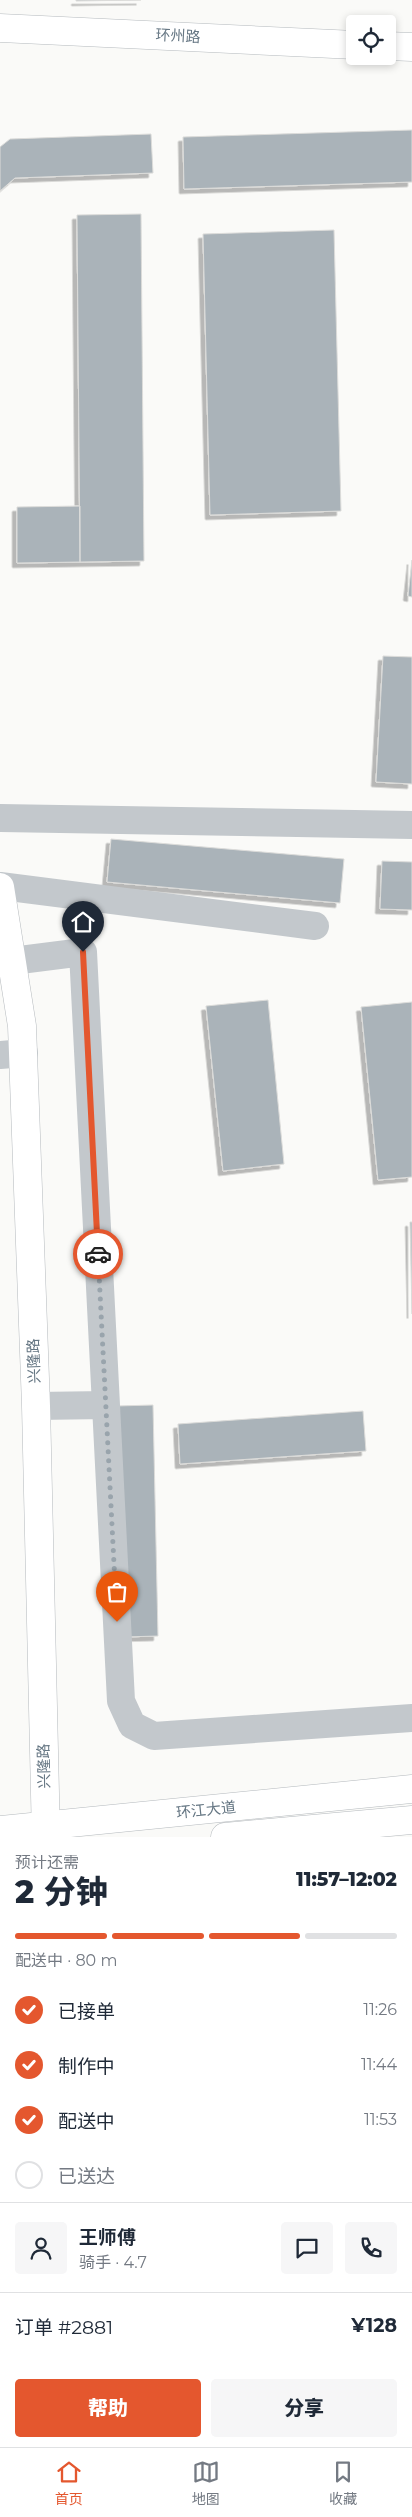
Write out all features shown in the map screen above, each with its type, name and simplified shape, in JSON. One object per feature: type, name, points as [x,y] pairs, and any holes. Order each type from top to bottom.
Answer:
[{"type":"main road","name":"环州路","points":[[0,28],[346,45]]},
{"type":"main road","points":[[396,46],[412,47]]},
{"type":"main road","name":"兴隆路","points":[[0,887],[22,1026],[12,1054],[36,1406],[46,1832]]},
{"type":"main road","name":"环江大道","points":[[0,1830],[46,1832],[412,1789]]},
{"type":"main road","name":"环江大道","points":[[225,1837],[412,1820]]},
{"type":"street","points":[[0,818],[412,825]]},
{"type":"street","points":[[0,887],[315,926]]},
{"type":"street","points":[[12,960],[83,952],[121,1701],[132,1725],[154,1736],[412,1718]]},
{"type":"street","points":[[36,1406],[106,1405]]},
{"type":"building","points":[[76,0],[141,0],[76,1]]},
{"type":"building","points":[[412,130],[412,182],[184,189],[183,137]]},
{"type":"building","points":[[151,134],[153,173],[15,178],[0,191],[0,147],[10,139]]},
{"type":"building","points":[[141,214],[144,561],[80,562],[77,215]]},
{"type":"building","points":[[334,230],[341,511],[210,515],[203,234]]},
{"type":"building","points":[[80,506],[80,562],[17,563],[17,507]]},
{"type":"building","points":[[412,560],[412,597],[408,596]]},
{"type":"building","points":[[383,656],[412,657],[412,784],[376,782]]},
{"type":"building","points":[[111,839],[344,859],[340,903],[107,882]]},
{"type":"building","points":[[382,861],[412,862],[412,910],[380,909]]},
{"type":"building","points":[[268,1000],[284,1164],[223,1171],[206,1006]]},
{"type":"building","points":[[412,1002],[412,1177],[378,1180],[361,1007]]},
{"type":"building","points":[[410,1222],[412,1222],[412,1314]]},
{"type":"building","points":[[153,1405],[158,1636],[122,1637],[116,1406]]},
{"type":"building","points":[[363,1411],[366,1451],[180,1464],[178,1424]]},
{"type":"way so far","points":[[98,1254],[117,1622]]},
{"type":"route","points":[[83,952],[98,1254]]}]
